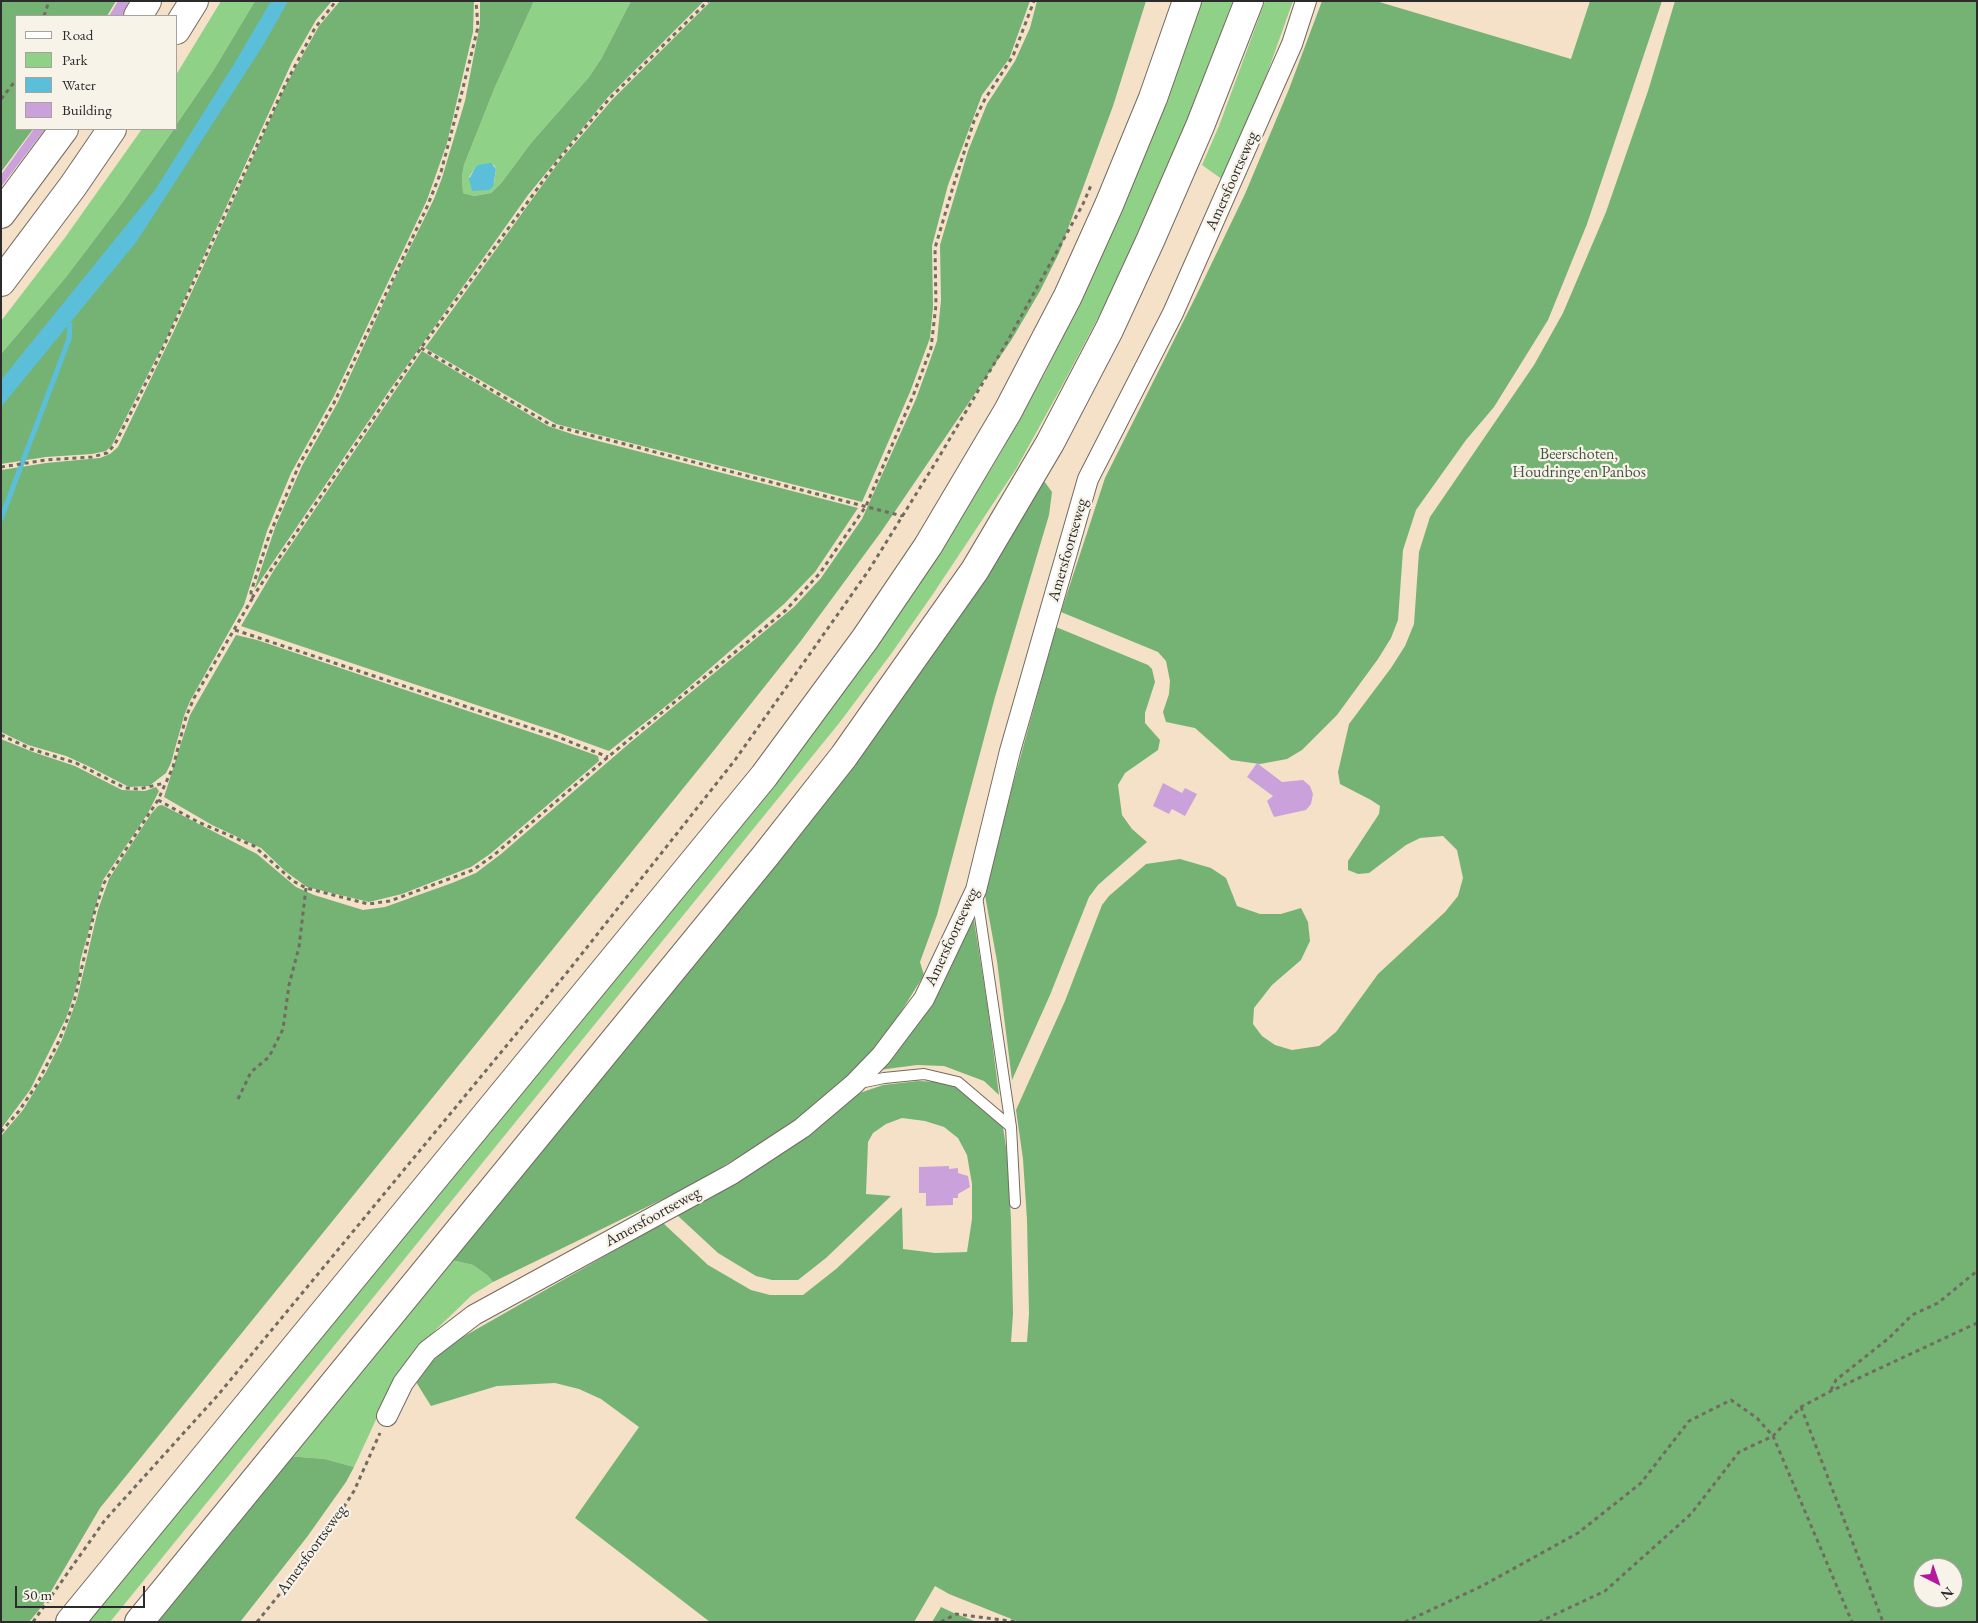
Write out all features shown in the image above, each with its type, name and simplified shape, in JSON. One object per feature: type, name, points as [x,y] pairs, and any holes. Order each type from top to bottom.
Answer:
[{"type":"main road","points":[[139,15],[147,1]]},
{"type":"main road","points":[[178,27],[194,1]]},
{"type":"main road","points":[[70,1622],[764,776],[865,639],[928,546],[1003,420],[1068,296],[1113,196],[1153,98],[1187,1]]},
{"type":"main road","points":[[139,1622],[766,855],[844,756],[976,570],[1050,443],[1108,330],[1150,241],[1196,134],[1249,1]]},
{"type":"main road","points":[[1,214],[63,130]]},
{"type":"main road","points":[[1,282],[73,186],[111,130]]},
{"type":"street","name":"Amersfoortseweg","points":[[387,1416],[403,1383],[427,1351],[474,1315],[732,1174],[802,1128],[854,1084],[881,1056],[924,999],[976,890],[1010,751],[1088,479],[1173,313],[1292,44],[1306,1]]},
{"type":"lane","points":[[976,890],[1012,1127],[1015,1202]]},
{"type":"lane","points":[[854,1084],[884,1078],[924,1074],[958,1082],[1012,1127]]},
{"type":"path","points":[[44,15],[49,1]]},
{"type":"path","points":[[1,467],[32,462],[92,457],[107,453],[115,444],[160,355],[286,83],[315,28],[336,1]]},
{"type":"path","points":[[252,599],[252,592],[269,536],[299,465],[334,403],[427,207],[441,172],[478,27],[476,1]]},
{"type":"path","points":[[1,1132],[19,1111],[37,1084],[59,1041],[74,1002],[94,914],[104,883],[158,800],[173,767],[186,717],[194,698],[252,599],[420,348],[559,159],[609,99],[708,1]]},
{"type":"path","points":[[158,800],[198,822],[254,846],[292,881],[306,888],[368,904],[390,901],[474,870],[786,610],[820,573],[866,506],[913,396],[931,348],[936,305],[935,248],[974,121],[985,99],[1014,56],[1034,1]]},
{"type":"path","points":[[1,99],[15,81]]},
{"type":"path","points":[[33,1622],[105,1520],[218,1395],[556,985],[735,760],[869,570],[1008,342],[1083,204],[1094,179]]},
{"type":"path","points":[[420,348],[552,425],[902,516]]},
{"type":"path","points":[[235,630],[549,734],[608,757]]},
{"type":"path","points":[[1,735],[31,749],[76,763],[125,788],[139,789],[165,783]]},
{"type":"path","points":[[238,1099],[251,1072],[269,1057],[283,1029],[289,985],[299,946],[306,888]]},
{"type":"path","points":[[1831,1391],[1836,1380],[1889,1338],[1912,1315],[1938,1303],[1977,1271]]},
{"type":"path","points":[[1539,1622],[1605,1591],[1692,1514],[1739,1452],[1773,1436],[1801,1407],[1831,1391],[1977,1323]]},
{"type":"path","points":[[1405,1622],[1482,1586],[1578,1533],[1641,1483],[1689,1421],[1731,1400],[1757,1418],[1773,1436],[1852,1622]]},
{"type":"path","points":[[1801,1407],[1882,1622]]},
{"type":"path","name":"Amersfoortseweg","points":[[257,1622],[321,1543],[354,1491],[387,1416]]},
{"type":"path","points":[[941,1622],[956,1614],[1020,1622]]},
{"type":"green space","points":[[1,1],[116,1],[108,15],[15,15],[15,130],[32,130],[1,172]]},
{"type":"green space","points":[[221,1],[255,1],[213,71],[178,122],[178,72]]},
{"type":"green space","points":[[255,1],[332,1],[316,20],[292,62],[166,339],[112,445],[106,451],[92,454],[46,457],[1,464],[1,354],[66,277],[122,203],[173,130],[178,130],[178,122],[213,71]]},
{"type":"green space","points":[[340,1],[474,1],[473,32],[447,143],[427,200],[334,396],[291,473],[267,531],[244,605],[190,701],[171,763],[166,773],[149,786],[129,787],[66,756],[28,745],[1,732],[1,470],[46,463],[100,458],[110,454],[118,447],[173,333],[286,85],[319,26]]},
{"type":"green space","points":[[480,1],[534,1],[495,87],[464,165],[462,176],[463,193],[474,196],[491,193],[502,182],[531,143],[589,77],[601,59],[631,1],[704,1],[608,97],[528,195],[391,388],[254,590],[276,525],[302,466],[338,402],[394,280],[434,199],[465,101],[480,24]]},
{"type":"green space","points":[[534,1],[631,1],[601,59],[589,77],[531,143],[502,182],[491,193],[474,196],[463,193],[462,176],[464,165],[495,87]],"holes":[[[494,165],[496,169],[494,183],[469,177],[475,168]]]},
{"type":"green space","points":[[711,1],[1030,1],[1009,59],[982,95],[948,185],[932,246],[933,307],[930,338],[910,392],[862,502],[556,424],[425,348],[559,162],[612,100]]},
{"type":"green space","points":[[1037,1],[1146,1],[1113,106],[1059,253],[1040,291],[1012,339],[881,532],[800,642],[100,1508],[43,1605],[29,1622],[1,1622],[1,1136],[23,1110],[46,1072],[62,1040],[77,999],[98,910],[109,879],[151,814],[158,806],[162,805],[257,854],[296,887],[314,895],[363,910],[385,907],[452,883],[476,873],[501,854],[631,742],[794,607],[821,578],[862,519],[916,399],[937,341],[941,300],[940,245],[968,151],[987,104],[1015,61],[1030,28]]},
{"type":"green space","points":[[1200,1],[1233,1],[1203,82],[1109,297],[1016,469],[933,594],[840,722],[110,1622],[84,1622],[899,612],[949,538],[999,456],[1045,373],[1082,298]]},
{"type":"green space","points":[[1265,1],[1293,1],[1268,71],[1223,180],[1202,165],[1219,126]]},
{"type":"green space","points":[[1322,1],[1376,1],[1571,59],[1590,1],[1662,1],[1587,224],[1548,320],[1494,407],[1466,440],[1416,510],[1403,550],[1398,620],[1391,638],[1337,715],[1302,750],[1287,759],[1260,764],[1231,760],[1195,728],[1166,722],[1163,712],[1169,694],[1170,681],[1166,661],[1158,652],[1061,612],[1105,478],[1245,194],[1289,89]]},
{"type":"green space","name":"Beerschoten, Houdringe en Panbos","points":[[1675,1],[1977,1],[1977,1622],[1019,1622],[949,1594],[935,1586],[914,1622],[710,1622],[575,1518],[639,1427],[601,1399],[579,1389],[555,1383],[497,1386],[431,1406],[416,1382],[429,1364],[454,1342],[663,1223],[708,1265],[751,1290],[770,1295],[803,1295],[836,1269],[902,1207],[903,1249],[935,1253],[967,1252],[972,1219],[972,1184],[967,1155],[958,1138],[944,1127],[925,1121],[902,1118],[886,1124],[873,1133],[868,1142],[866,1194],[891,1196],[826,1258],[798,1280],[772,1280],[756,1276],[718,1253],[677,1215],[851,1096],[883,1085],[918,1081],[941,1082],[960,1088],[1002,1120],[1008,1161],[1011,1221],[1013,1314],[1011,1342],[1027,1342],[1029,1314],[1027,1220],[1023,1159],[1016,1110],[1065,1001],[1102,905],[1109,896],[1146,864],[1180,859],[1211,868],[1226,878],[1237,906],[1260,914],[1281,914],[1301,908],[1308,922],[1310,941],[1301,960],[1272,985],[1254,1008],[1253,1024],[1262,1036],[1275,1045],[1292,1050],[1319,1046],[1336,1032],[1378,974],[1445,912],[1458,896],[1463,878],[1457,850],[1443,836],[1420,838],[1406,845],[1369,873],[1358,874],[1348,870],[1348,861],[1379,814],[1380,806],[1340,784],[1338,772],[1349,724],[1391,668],[1405,646],[1414,624],[1419,552],[1430,517],[1534,365],[1563,313],[1606,212],[1648,91]]},
{"type":"green space","points":[[141,130],[173,130],[122,203],[66,277],[1,354],[1,321],[64,239]]},
{"type":"green space","points":[[422,351],[548,426],[575,435],[858,508],[815,572],[784,604],[676,698],[609,751],[241,626],[274,570]]},
{"type":"green space","points":[[1044,481],[1052,492],[1049,515],[995,697],[937,915],[920,962],[924,975],[889,1031],[854,1071],[789,1126],[694,1184],[493,1282],[473,1265],[447,1259],[983,581]]},
{"type":"green space","points":[[1056,627],[1148,665],[1152,669],[1155,682],[1145,713],[1145,723],[1160,740],[1158,750],[1125,773],[1118,785],[1122,815],[1132,829],[1147,842],[1098,885],[1089,897],[1050,995],[1012,1080],[997,961],[984,890]]},
{"type":"green space","points":[[236,635],[257,640],[554,740],[598,756],[599,761],[490,854],[471,867],[402,894],[369,902],[307,887],[285,871],[261,848],[212,825],[164,797],[190,715]]},
{"type":"green space","points":[[1,739],[75,766],[122,790],[145,791],[156,787],[159,791],[148,813],[103,880],[80,962],[79,977],[66,1018],[30,1090],[1,1129]]},
{"type":"green space","points":[[973,914],[999,1095],[984,1081],[944,1066],[917,1065],[879,1070],[907,1039],[932,999]]},
{"type":"green space","points":[[447,1259],[473,1265],[493,1282],[472,1295],[419,1346],[393,1383],[354,1467],[325,1459],[287,1456]]},
{"type":"green space","points":[[287,1456],[325,1459],[354,1467],[346,1482],[307,1537],[240,1622],[153,1622]]},
{"type":"green space","points":[[941,1607],[956,1614],[977,1622],[932,1622]]},
{"type":"water","points":[[271,1],[288,1],[264,44],[137,241],[1,407],[1,380],[155,190]]},
{"type":"water","points":[[491,163],[496,169],[493,187],[489,190],[472,191],[469,179],[475,168],[478,165]]},
{"type":"building","points":[[118,1],[129,1],[122,15],[110,15]]},
{"type":"building","points":[[33,130],[44,130],[1,187],[1,175]]},
{"type":"building","points":[[1257,763],[1282,782],[1303,780],[1310,786],[1313,794],[1311,804],[1306,810],[1274,817],[1267,801],[1273,796],[1247,777]]},
{"type":"building","points":[[1163,783],[1182,793],[1185,788],[1197,794],[1185,816],[1172,809],[1169,814],[1153,806]]},
{"type":"building","points":[[949,1166],[949,1169],[958,1168],[958,1173],[968,1176],[970,1187],[958,1194],[958,1198],[953,1198],[953,1205],[926,1206],[926,1193],[919,1193],[919,1167]]},
{"type":"waterway","points":[[1,519],[69,339],[70,325]]}]
